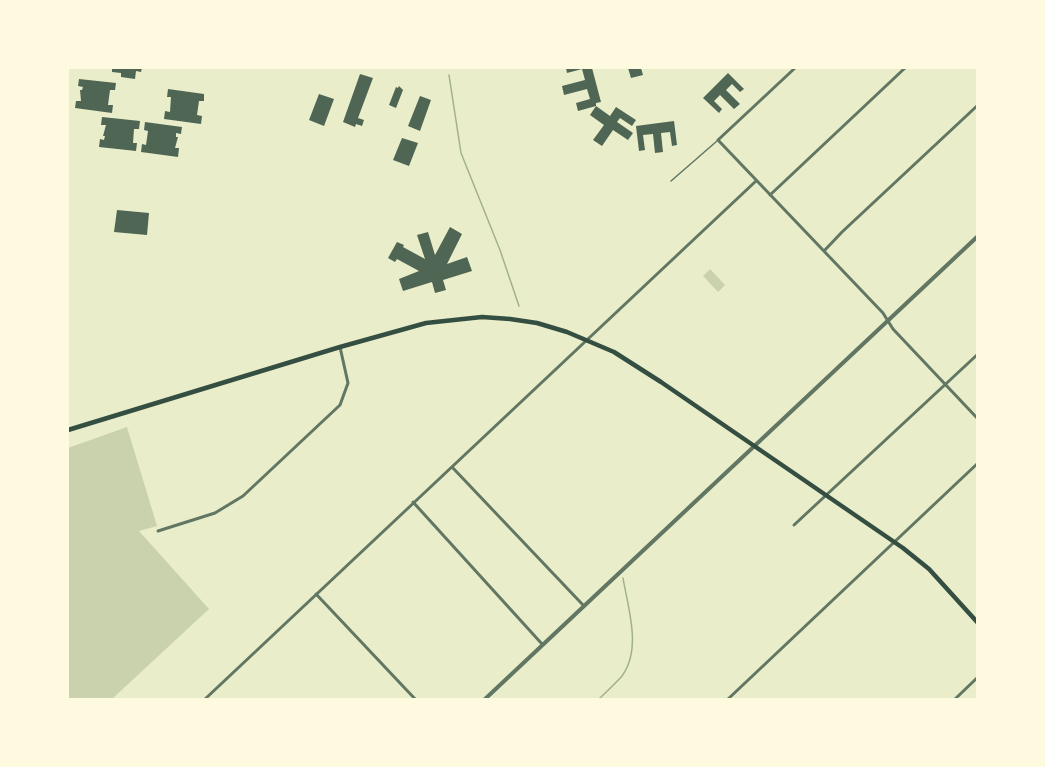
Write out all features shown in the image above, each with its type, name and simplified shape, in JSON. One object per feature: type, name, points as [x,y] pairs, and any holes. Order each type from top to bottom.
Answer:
[{"type":"main road","points":[[68,430],[340,346],[426,322],[482,317],[537,323],[586,340],[624,358],[929,569],[978,623]]},
{"type":"street","points":[[795,68],[718,141],[883,313],[978,419]]},
{"type":"street","points":[[770,195],[905,68]]},
{"type":"street","points":[[824,251],[978,105]]},
{"type":"street","points":[[204,699],[756,181]]},
{"type":"street","points":[[484,699],[978,236]]},
{"type":"street","points":[[158,531],[215,513],[243,496],[340,405],[348,383],[348,375],[340,346]]},
{"type":"street","points":[[794,525],[978,354]]},
{"type":"street","points":[[727,699],[978,463]]},
{"type":"street","points":[[452,466],[583,606]]},
{"type":"street","points":[[414,502],[542,644]]},
{"type":"street","points":[[316,594],[416,699]]},
{"type":"street","points":[[954,699],[978,677]]},
{"type":"lane","points":[[671,181],[718,141]]},
{"type":"green space","points":[[710,269],[725,285],[718,292],[703,276]]},
{"type":"green space","points":[[127,427],[157,526],[139,531],[209,609],[112,699],[68,699],[68,448]]},
{"type":"building","points":[[112,68],[142,68],[141,72],[136,71],[135,79],[121,77],[121,73],[112,72]]},
{"type":"building","points":[[566,68],[592,68],[601,102],[596,103],[596,106],[578,111],[576,103],[590,99],[587,89],[564,95],[562,86],[585,80],[582,69],[567,73]]},
{"type":"building","points":[[628,68],[641,68],[643,75],[631,78]]},
{"type":"building","points":[[728,73],[744,89],[740,92],[732,84],[726,90],[740,104],[734,109],[720,95],[714,101],[722,109],[719,113],[703,98]]},
{"type":"building","points":[[360,74],[373,78],[358,118],[364,120],[362,126],[356,124],[355,127],[343,122]]},
{"type":"building","points":[[79,79],[116,83],[115,90],[110,90],[108,105],[113,105],[112,113],[75,108],[76,101],[81,101],[80,90],[83,87],[78,86]]},
{"type":"building","points":[[399,86],[403,90],[396,108],[389,105],[396,87]]},
{"type":"building","points":[[168,89],[204,94],[204,101],[199,101],[197,115],[202,116],[201,124],[164,119],[165,111],[170,112],[171,97],[167,97]]},
{"type":"building","points":[[319,94],[334,99],[324,126],[309,120]]},
{"type":"building","points":[[420,96],[431,100],[420,131],[408,126]]},
{"type":"building","points":[[596,106],[610,116],[616,107],[636,120],[632,126],[620,118],[617,122],[633,133],[628,140],[613,130],[602,146],[593,140],[604,125],[590,115]]},
{"type":"building","points":[[102,117],[140,121],[139,129],[134,129],[133,143],[137,143],[136,151],[99,147],[100,139],[104,140],[105,136],[103,136],[106,125],[101,125]]},
{"type":"building","points":[[674,121],[677,145],[672,146],[670,132],[661,133],[663,152],[655,153],[653,134],[643,135],[645,150],[639,151],[636,126]]},
{"type":"building","points":[[145,122],[182,127],[181,134],[176,133],[178,137],[175,148],[179,148],[178,157],[141,152],[142,144],[146,145],[148,131],[144,130]]},
{"type":"building","points":[[402,138],[418,143],[409,166],[393,160]]},
{"type":"building","points":[[117,210],[149,213],[147,235],[114,232]]},
{"type":"building","points":[[450,227],[462,234],[447,264],[467,257],[472,271],[443,280],[446,290],[435,293],[432,282],[403,291],[399,279],[419,271],[397,259],[395,262],[388,258],[397,242],[425,259],[417,235],[428,232],[435,255]]},
{"type":"waterway","points":[[449,75],[461,153],[500,250],[519,306]]},
{"type":"waterway","points":[[598,700],[622,676],[631,654],[632,628],[623,578]]}]
